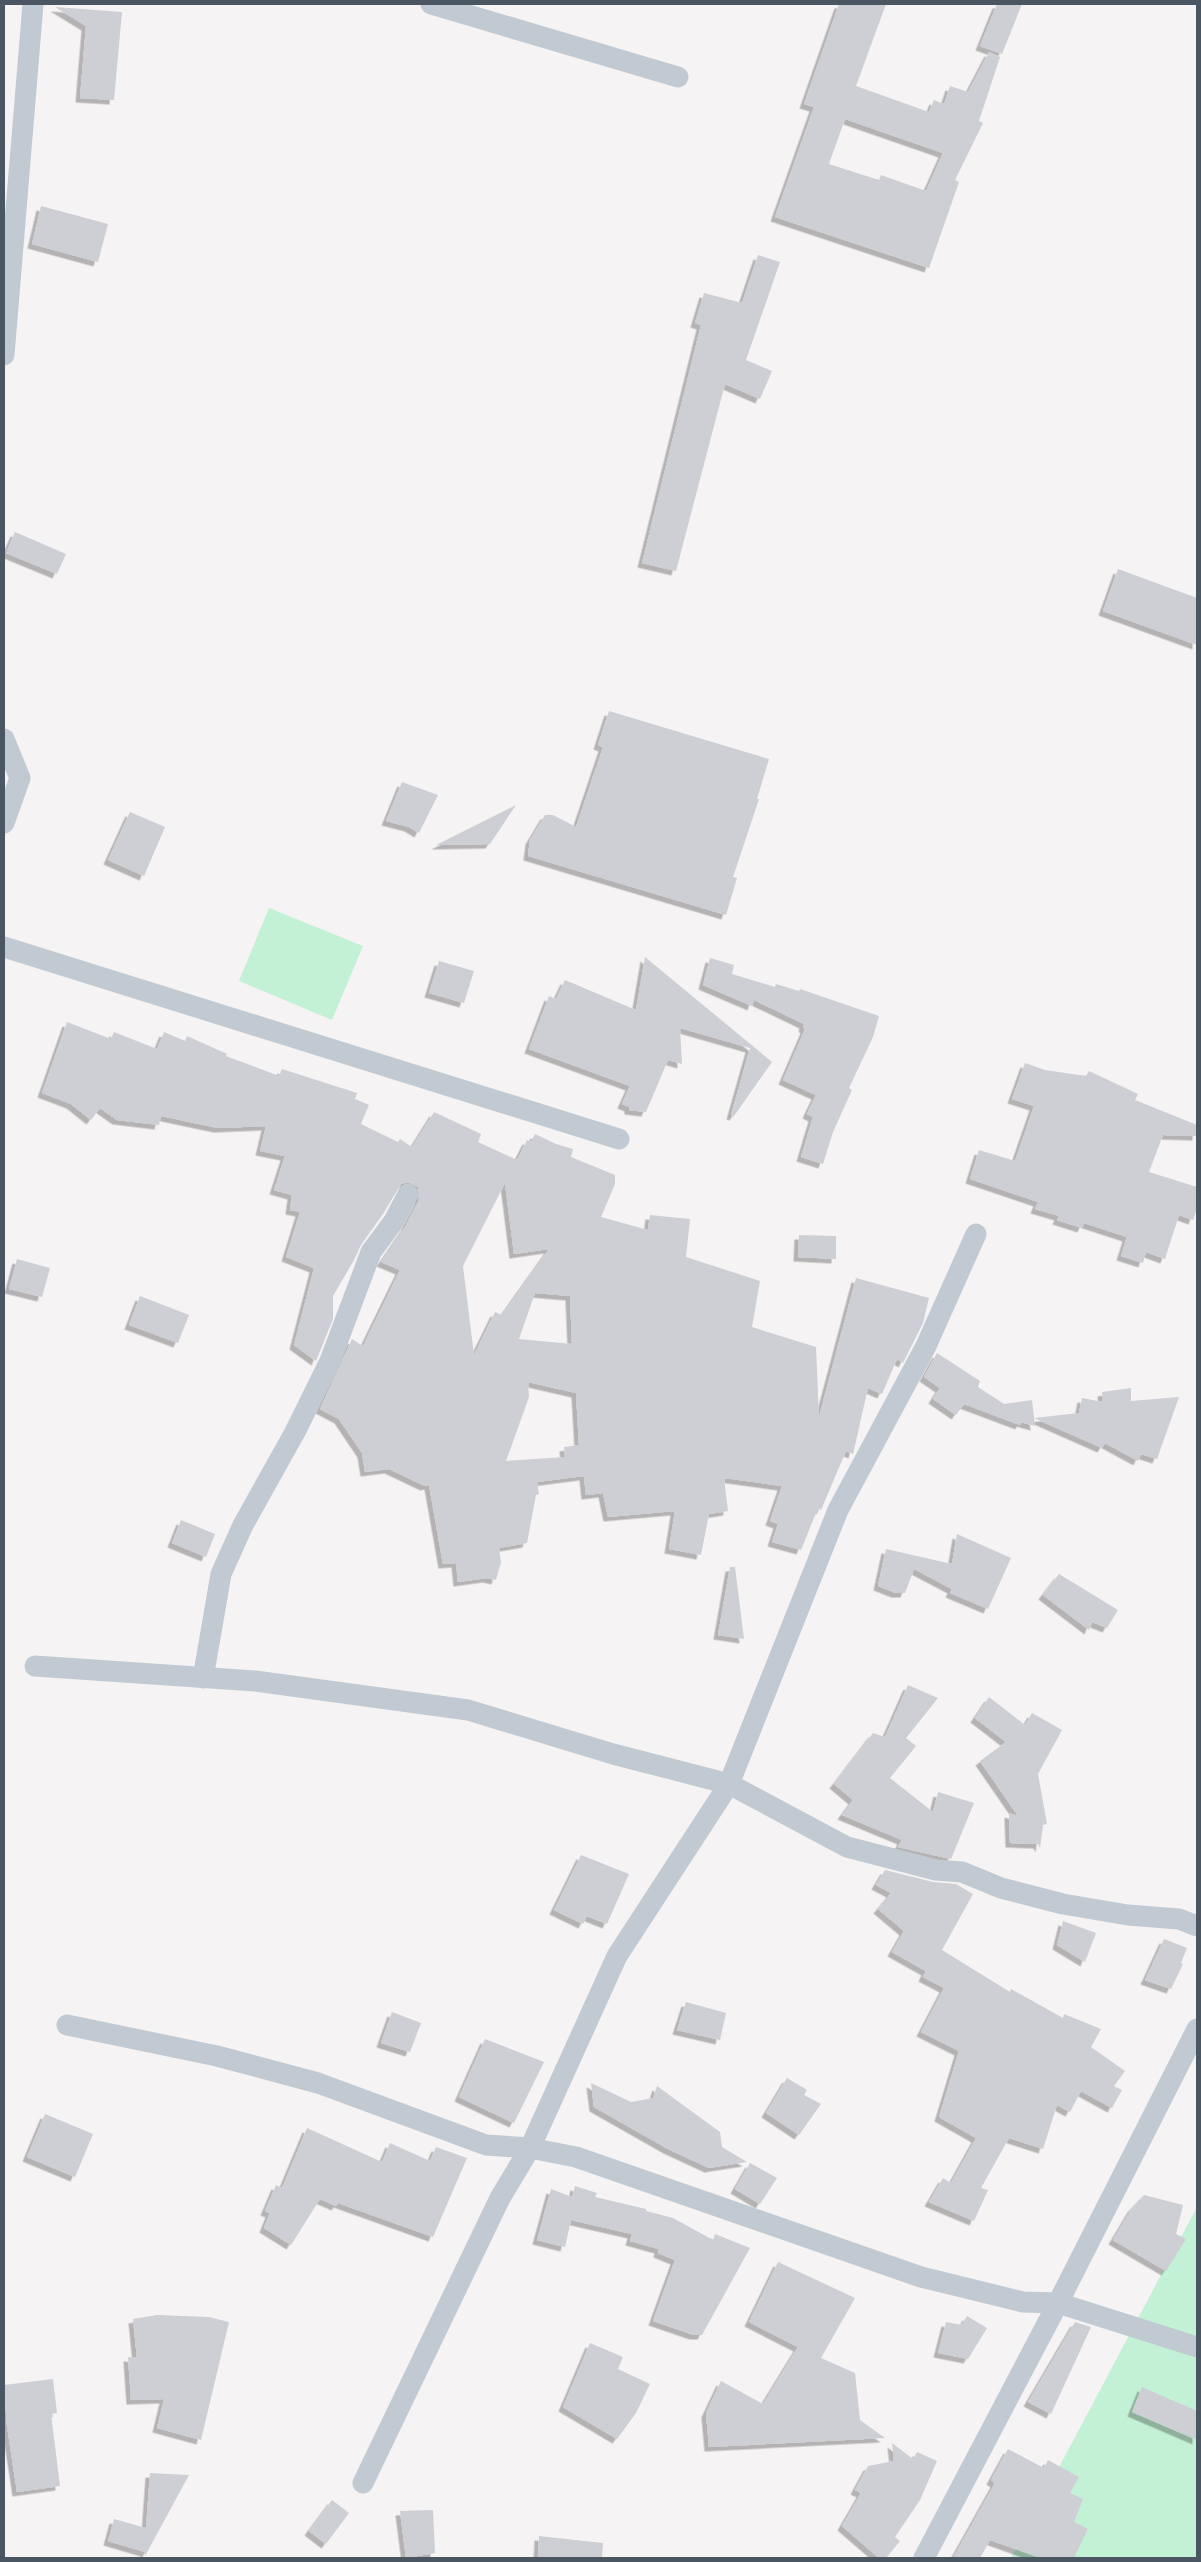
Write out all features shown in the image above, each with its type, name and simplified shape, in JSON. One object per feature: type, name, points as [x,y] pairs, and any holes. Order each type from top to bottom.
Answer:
[{"type":"street","points":[[4,355],[33,4]]},
{"type":"street","points":[[431,4],[678,77]]},
{"type":"street","points":[[4,739],[20,778],[4,823]]},
{"type":"street","points":[[4,947],[619,1138]]},
{"type":"street","points":[[203,1678],[221,1574],[243,1525],[295,1432],[330,1361],[371,1252],[394,1221],[408,1194]]},
{"type":"street","points":[[363,2484],[500,2198],[530,2148],[617,1956],[729,1784],[838,1510],[926,1346],[976,1234]]},
{"type":"street","points":[[35,1666],[255,1682],[468,1710],[613,1754],[729,1784],[847,1847],[936,1870],[962,1872],[1002,1888],[1064,1904],[1128,1915],[1179,1919],[1197,1926]]},
{"type":"street","points":[[67,2025],[226,2058],[318,2083],[486,2145],[530,2148],[576,2157],[921,2277],[1023,2302],[1058,2303],[1197,2347]]},
{"type":"street","points":[[924,2558],[1058,2303],[1197,2029]]},
{"type":"green space","points":[[269,908],[363,946],[332,1020],[239,981]]},
{"type":"green space","points":[[1197,2207],[1197,2558],[1011,2558]]},
{"type":"building","points":[[839,4],[886,4],[856,86],[929,112],[934,100],[944,104],[950,86],[968,92],[989,52],[1000,57],[979,121],[983,123],[955,180],[959,182],[929,268],[775,217],[814,107],[804,104]],"holes":[[[845,119],[943,153],[926,191],[881,175],[879,180],[829,164]]]},
{"type":"building","points":[[997,4],[1022,4],[1002,54],[980,46]]},
{"type":"building","points":[[55,7],[122,12],[114,100],[80,98],[86,26]]},
{"type":"building","points":[[41,206],[108,224],[98,262],[32,244]]},
{"type":"building","points":[[758,255],[780,262],[746,360],[772,371],[760,399],[725,384],[676,571],[642,563],[701,325],[695,323],[704,293],[742,303]]},
{"type":"building","points":[[15,532],[66,554],[57,574],[6,553]]},
{"type":"building","points":[[1118,569],[1197,598],[1197,645],[1103,611]]},
{"type":"building","points":[[609,711],[769,759],[757,799],[759,799],[733,877],[737,878],[726,915],[528,856],[530,840],[545,815],[553,815],[576,827],[603,747],[598,745]]},
{"type":"building","points":[[402,782],[438,795],[419,833],[409,827],[386,821]]},
{"type":"building","points":[[516,805],[490,844],[436,845]]},
{"type":"building","points":[[130,812],[165,827],[144,876],[108,860]]},
{"type":"building","points":[[645,957],[772,1062],[734,1116],[731,1115],[750,1048],[680,1028],[682,1064],[668,1060],[646,1112],[629,1110],[629,1107],[622,1104],[630,1086],[529,1049],[549,996],[556,999],[565,980],[636,1010]]},
{"type":"building","points":[[710,958],[734,965],[732,974],[775,987],[776,984],[799,991],[800,989],[879,1016],[873,1037],[849,1088],[852,1090],[833,1132],[823,1164],[801,1157],[813,1117],[807,1114],[816,1095],[783,1080],[805,1029],[803,1027],[804,1024],[754,1000],[752,1006],[703,985]]},
{"type":"building","points":[[439,961],[474,971],[464,1003],[429,993]]},
{"type":"building","points":[[67,1022],[111,1039],[114,1032],[157,1049],[164,1032],[185,1041],[187,1036],[227,1054],[226,1056],[279,1076],[282,1069],[357,1093],[355,1099],[369,1105],[361,1124],[398,1142],[400,1139],[412,1147],[434,1112],[481,1134],[478,1142],[517,1160],[527,1140],[531,1142],[535,1134],[556,1144],[573,1149],[571,1157],[615,1175],[615,1184],[601,1217],[648,1230],[650,1215],[690,1219],[686,1257],[760,1281],[752,1327],[816,1347],[819,1417],[856,1278],[929,1298],[923,1323],[903,1363],[897,1359],[882,1394],[868,1388],[853,1454],[846,1451],[821,1510],[818,1508],[801,1550],[772,1542],[778,1524],[770,1521],[782,1486],[724,1478],[728,1511],[709,1514],[701,1555],[669,1549],[675,1511],[608,1517],[603,1493],[586,1495],[584,1476],[537,1482],[539,1494],[536,1495],[527,1543],[499,1548],[501,1562],[496,1580],[487,1578],[458,1582],[456,1563],[443,1564],[429,1485],[425,1486],[389,1469],[365,1472],[362,1453],[339,1419],[320,1409],[352,1339],[363,1346],[400,1270],[381,1262],[405,1227],[419,1200],[418,1187],[408,1182],[401,1184],[361,1245],[333,1296],[333,1319],[316,1361],[294,1345],[314,1268],[286,1257],[300,1212],[290,1210],[292,1195],[274,1190],[285,1156],[260,1151],[266,1126],[218,1128],[161,1116],[159,1125],[117,1120],[100,1108],[91,1120],[71,1104],[42,1093]],"holes":[[[505,1183],[514,1254],[549,1249],[502,1315],[495,1312],[474,1355],[463,1266]],[[535,1293],[570,1296],[572,1344],[519,1339]],[[528,1382],[576,1393],[579,1445],[564,1447],[565,1457],[506,1461],[529,1397]]]},
{"type":"building","points":[[1025,1063],[1045,1070],[1086,1076],[1089,1071],[1138,1094],[1135,1100],[1197,1125],[1197,1136],[1163,1135],[1149,1172],[1197,1187],[1197,1208],[1193,1220],[1179,1215],[1165,1259],[1146,1252],[1143,1263],[1121,1256],[1127,1237],[1084,1223],[1082,1228],[1057,1220],[1059,1216],[1035,1209],[1038,1202],[970,1179],[979,1150],[1015,1161],[1034,1106],[1012,1099]]},
{"type":"building","points":[[799,1235],[836,1236],[836,1259],[798,1257]]},
{"type":"building","points":[[17,1259],[50,1268],[42,1297],[9,1289]]},
{"type":"building","points":[[140,1296],[189,1315],[178,1343],[129,1325]]},
{"type":"building","points":[[937,1353],[980,1381],[978,1387],[1004,1404],[1032,1400],[1035,1426],[1021,1422],[1020,1425],[964,1404],[956,1415],[933,1399],[940,1388],[924,1377]]},
{"type":"building","points":[[1131,1388],[1131,1401],[1179,1397],[1157,1459],[1141,1454],[1138,1461],[1105,1443],[1102,1448],[1034,1418],[1079,1413],[1082,1398],[1103,1402],[1102,1392]]},
{"type":"building","points":[[181,1520],[215,1534],[206,1557],[172,1543]]},
{"type":"building","points":[[957,1534],[1011,1558],[988,1609],[950,1593],[952,1589],[914,1569],[905,1593],[896,1593],[878,1586],[886,1549],[952,1564]]},
{"type":"building","points":[[730,1567],[735,1567],[744,1639],[718,1635]]},
{"type":"building","points":[[1059,1574],[1118,1610],[1107,1628],[1092,1622],[1089,1630],[1043,1595]]},
{"type":"building","points":[[908,1685],[938,1698],[906,1738],[916,1746],[890,1778],[933,1812],[938,1792],[974,1803],[951,1859],[898,1847],[902,1840],[842,1815],[853,1800],[834,1784],[873,1733],[885,1737]]},
{"type":"building","points":[[989,1697],[1025,1725],[1032,1713],[1062,1730],[1038,1774],[1047,1824],[1043,1825],[1040,1848],[1038,1844],[1010,1843],[1009,1813],[1018,1816],[980,1761],[1006,1742],[975,1718]]},
{"type":"building","points":[[581,1855],[629,1874],[607,1924],[587,1916],[583,1924],[554,1910]]},
{"type":"building","points":[[885,1870],[933,1882],[956,1884],[973,1894],[942,1950],[1010,1992],[1011,1989],[1063,2018],[1064,2014],[1101,2029],[1091,2047],[1125,2071],[1114,2086],[1122,2090],[1112,2108],[1081,2091],[1070,2112],[1057,2105],[1043,2149],[1009,2138],[981,2188],[988,2190],[974,2221],[929,2202],[943,2178],[951,2183],[976,2138],[939,2117],[959,2051],[921,2032],[944,1988],[923,1977],[926,1971],[892,1952],[904,1931],[878,1909],[891,1893],[876,1885]]},
{"type":"building","points":[[1063,1921],[1096,1933],[1085,1962],[1057,1945]]},
{"type":"building","points":[[1164,1939],[1187,1948],[1181,1963],[1183,1964],[1171,1989],[1145,1980]]},
{"type":"building","points":[[686,2002],[726,2013],[720,2040],[677,2030]]},
{"type":"building","points":[[392,2012],[421,2023],[410,2052],[381,2043]]},
{"type":"building","points":[[485,2039],[544,2062],[514,2123],[459,2097]]},
{"type":"building","points":[[787,2078],[807,2090],[804,2095],[821,2104],[799,2135],[766,2113]]},
{"type":"building","points":[[591,2083],[631,2102],[653,2098],[657,2086],[720,2132],[722,2147],[747,2162],[709,2168],[668,2149],[594,2107]]},
{"type":"building","points":[[45,2114],[93,2134],[75,2177],[27,2157]]},
{"type":"building","points":[[307,2128],[382,2162],[390,2143],[430,2161],[436,2147],[467,2158],[433,2237],[338,2203],[336,2206],[320,2199],[291,2245],[264,2228],[270,2213],[265,2211],[276,2185],[282,2188]]},
{"type":"building","points":[[750,2163],[777,2178],[760,2204],[735,2189]]},
{"type":"building","points":[[575,2186],[597,2193],[595,2197],[646,2209],[646,2211],[673,2218],[713,2240],[715,2234],[750,2248],[702,2335],[694,2335],[653,2321],[675,2260],[658,2253],[659,2249],[630,2241],[632,2234],[571,2220],[565,2247],[537,2240],[551,2189],[572,2197]]},
{"type":"building","points":[[1144,2195],[1183,2205],[1176,2234],[1186,2239],[1166,2271],[1113,2240],[1132,2208]]},
{"type":"building","points":[[778,2262],[855,2298],[821,2358],[855,2373],[860,2420],[885,2438],[709,2447],[706,2413],[721,2381],[763,2404],[798,2347],[749,2322]]},
{"type":"building","points":[[157,2315],[209,2317],[229,2322],[201,2440],[157,2428],[164,2399],[131,2400],[128,2357],[137,2358],[133,2319]]},
{"type":"building","points":[[967,2316],[987,2328],[968,2359],[938,2353],[946,2322],[962,2325]]},
{"type":"building","points":[[1075,2322],[1091,2327],[1051,2414],[1028,2402]]},
{"type":"building","points":[[590,2343],[623,2357],[618,2369],[650,2384],[636,2413],[617,2439],[563,2407]]},
{"type":"building","points":[[53,2379],[57,2413],[51,2414],[60,2486],[17,2492],[7,2426],[4,2385]]},
{"type":"building","points":[[1142,2387],[1197,2411],[1197,2440],[1132,2412]]},
{"type":"building","points":[[892,2443],[913,2459],[917,2452],[937,2461],[920,2500],[895,2537],[900,2541],[886,2558],[879,2558],[842,2526],[861,2493],[855,2490],[868,2466],[894,2461]]},
{"type":"building","points":[[1008,2449],[1044,2468],[1048,2460],[1079,2477],[1070,2493],[1083,2499],[1074,2522],[1088,2529],[1074,2558],[1040,2558],[990,2540],[980,2558],[953,2558],[995,2483],[991,2480]]},
{"type":"building","points":[[150,2473],[189,2475],[145,2556],[145,2552],[108,2541],[114,2519],[146,2528]]},
{"type":"building","points":[[332,2500],[349,2513],[326,2544],[309,2531]]},
{"type":"building","points":[[433,2510],[435,2553],[406,2558],[400,2511]]},
{"type":"building","points":[[539,2536],[603,2543],[602,2558],[538,2558]]}]
